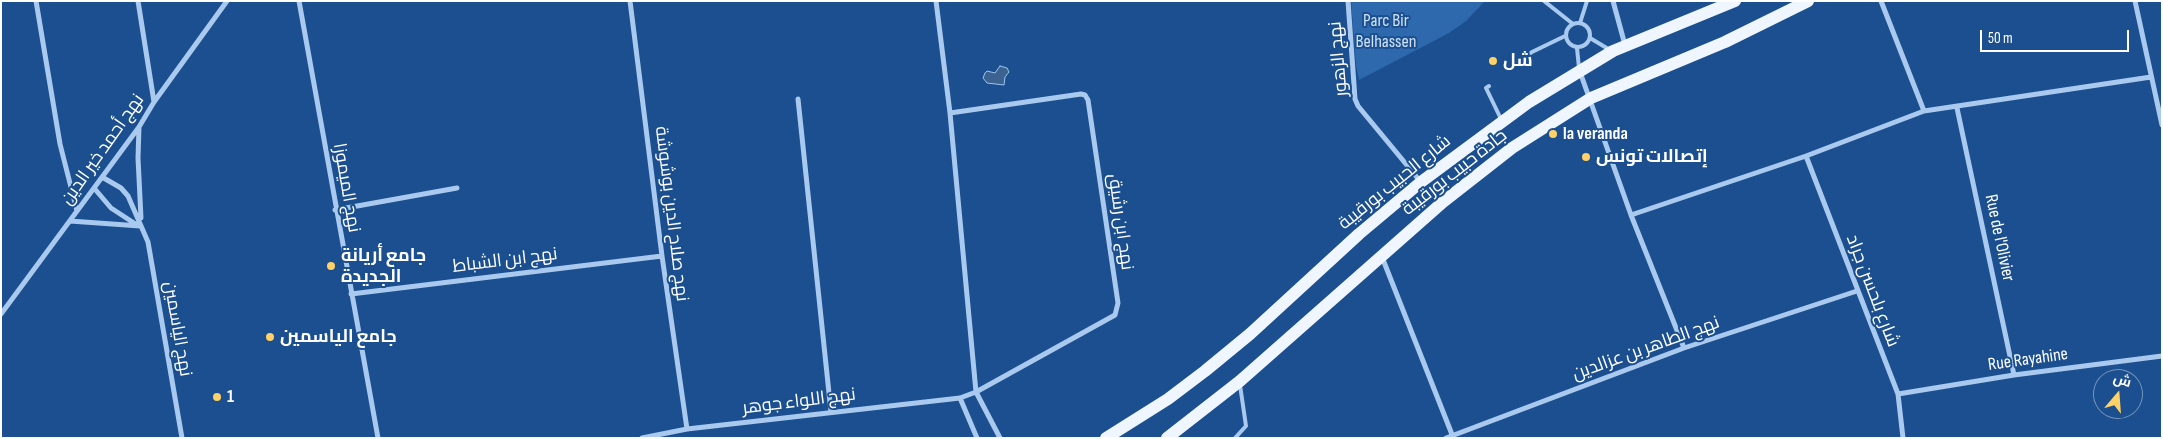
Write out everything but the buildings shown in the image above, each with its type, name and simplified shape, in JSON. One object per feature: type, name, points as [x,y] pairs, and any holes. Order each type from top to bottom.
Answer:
[{"type":"main road","name":"شارع الحبيب بورقيبة","points":[[1106,438],[1168,399],[1205,371],[1250,334],[1359,234],[1421,182],[1529,102],[1613,51],[1735,1]]},
{"type":"main road","name":"جادة حبيب بورقيبة","points":[[1167,438],[1240,381],[1442,202],[1512,148],[1591,98],[1724,42],[1808,1]]},
{"type":"street","points":[[36,1],[60,144],[77,211]]},
{"type":"street","points":[[138,1],[154,102]]},
{"type":"street","name":"نهج أحمد خير الدين","points":[[1,314],[140,127],[154,102],[228,1]]},
{"type":"street","name":"نهج الميموزا","points":[[299,1],[335,210],[378,438]]},
{"type":"street","name":"نهج صلاح الدين بوشوشة","points":[[630,1],[662,256],[687,430]]},
{"type":"street","points":[[936,1],[950,113],[976,392],[1000,438]]},
{"type":"street","name":"نهج الزهور","points":[[1348,1],[1355,99],[1358,106],[1421,182]]},
{"type":"street","points":[[1613,1],[1626,46]]},
{"type":"street","points":[[1881,1],[1924,111]]},
{"type":"street","points":[[2135,1],[2162,124]]},
{"type":"street","points":[[1580,71],[1591,98],[1630,215],[1684,348]]},
{"type":"street","points":[[1630,215],[1806,156],[1924,111],[1957,108],[2151,77]]},
{"type":"street","name":"نهج ابن رشيق","points":[[950,113],[1081,94],[1085,95],[1088,100],[1118,303],[1115,315],[976,392],[960,398]]},
{"type":"street","points":[[798,99],[830,412]]},
{"type":"street","name":"Rue de l'Olivier","points":[[1957,108],[2014,375]]},
{"type":"street","points":[[140,127],[138,158],[140,226]]},
{"type":"street","name":"شارع بلحسن جراد","points":[[1806,156],[1898,394],[1903,438]]},
{"type":"street","name":"نهج الياسمين","points":[[102,177],[121,188],[134,205],[149,250],[182,438]]},
{"type":"street","points":[[94,188],[111,208],[140,226]]},
{"type":"street","points":[[335,210],[457,188]]},
{"type":"street","points":[[70,221],[140,226]]},
{"type":"street","name":"نهج ابن الشباط","points":[[351,294],[662,256]]},
{"type":"street","points":[[1381,256],[1453,436]]},
{"type":"street","name":"نهج الطاهر بن عزالدين","points":[[1446,438],[1684,348],[1857,291]]},
{"type":"street","name":"Rue Rayahine","points":[[1898,394],[2014,375],[2162,356]]},
{"type":"street","points":[[960,398],[977,438]]},
{"type":"street","name":"نهج اللواء جوهر","points":[[642,438],[687,430],[830,412],[960,398]]},
{"type":"lane","points":[[1544,1],[1573,24]]},
{"type":"lane","points":[[1580,23],[1587,1]]},
{"type":"lane","points":[[1580,23],[1589,30],[1590,38],[1585,45],[1577,48],[1569,44],[1565,36],[1567,29],[1573,24],[1580,23]]},
{"type":"lane","points":[[1510,69],[1532,52],[1565,36]]},
{"type":"lane","points":[[1590,38],[1613,51]]},
{"type":"lane","points":[[1577,48],[1580,71]]},
{"type":"lane","points":[[1488,86],[1486,88],[1503,122]]},
{"type":"lane","points":[[1235,438],[1246,426],[1240,381]]},
{"type":"green space","name":"Parc Bir Belhassen","points":[[1351,1],[1485,1],[1466,21],[1449,33],[1359,80]]},
{"type":"shaded area","points":[[1000,66],[1007,68],[1009,72],[1005,77],[1004,85],[987,83],[983,78],[985,73],[987,71],[995,73]]},
{"type":"place","name":"شل","points":[[1493,61]]},
{"type":"place","name":"la veranda","points":[[1553,134]]},
{"type":"place","name":"إتصالات تونس","points":[[1586,157]]},
{"type":"place","name":"جامع أريانة الجديدة","points":[[331,266]]},
{"type":"place","name":"جامع الياسمين","points":[[270,337]]},
{"type":"place","name":"1","points":[[217,397]]}]
